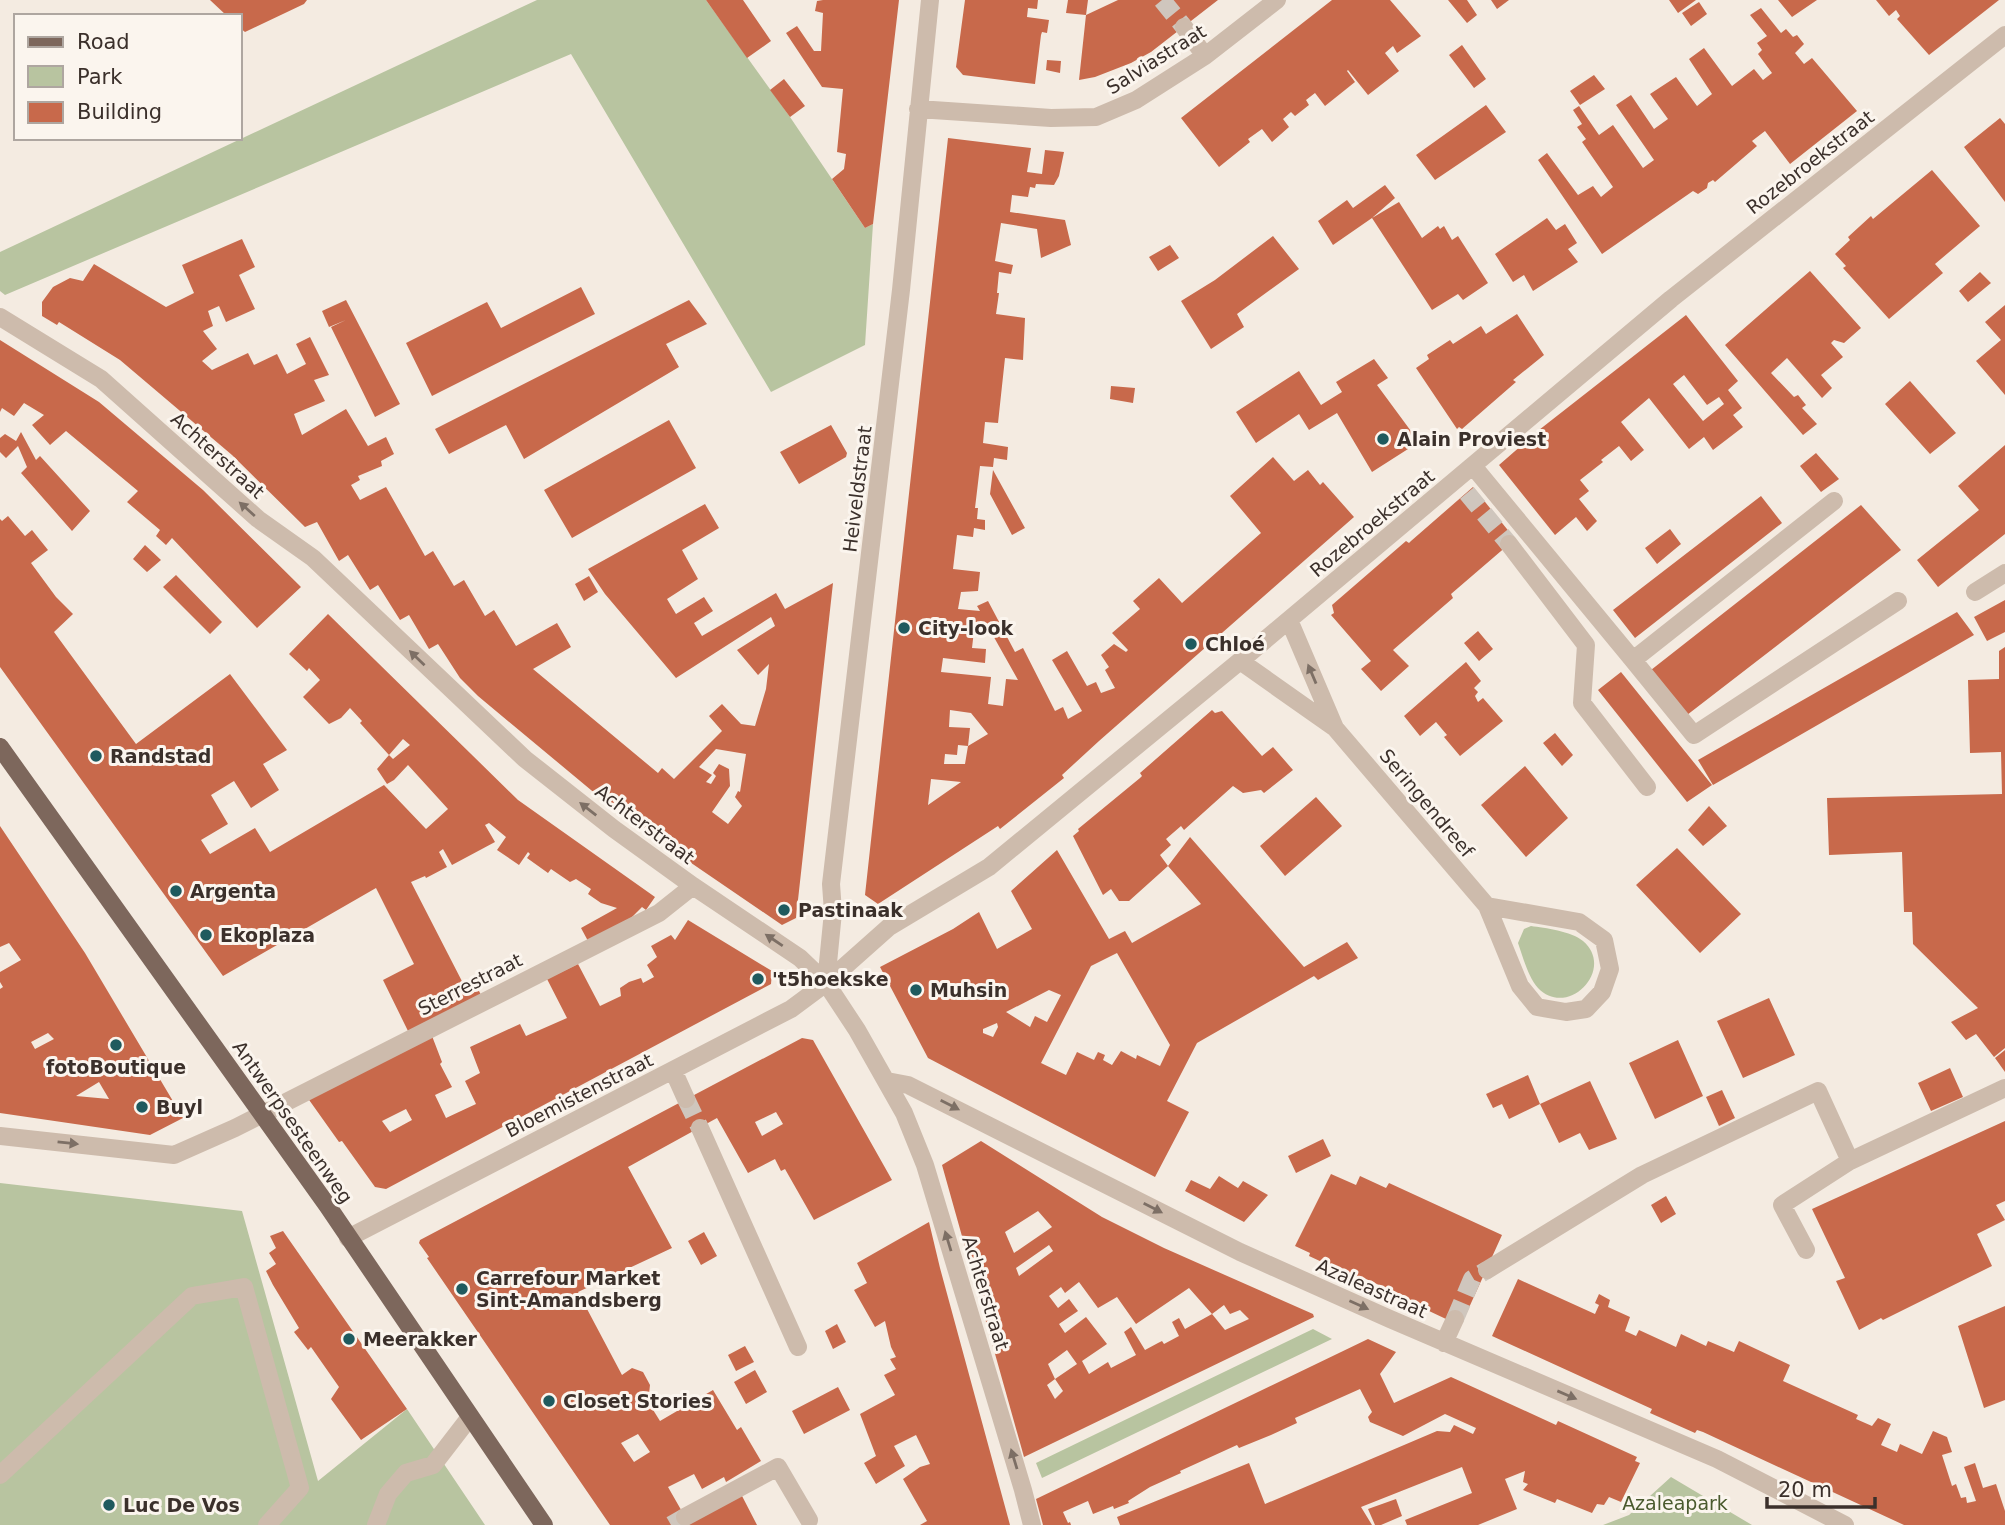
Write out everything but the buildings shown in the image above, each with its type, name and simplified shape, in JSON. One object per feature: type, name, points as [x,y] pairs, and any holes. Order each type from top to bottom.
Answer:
[{"type":"main road","name":"Antwerpsesteenweg","points":[[0,747],[261,1112],[544,1525]]},
{"type":"street","name":"Heiveldstraat","points":[[826,984],[833,912],[831,884],[901,290],[930,0]]},
{"type":"street","name":"Salviastraat","points":[[918,109],[1051,118],[1096,117],[1136,100],[1205,56],[1277,0]]},
{"type":"street","points":[[1184,27],[1205,56]]},
{"type":"street","name":"Rozebroekstraat","points":[[826,984],[889,927],[989,867],[1289,620],[1461,487],[1473,466],[1671,299],[2005,35]]},
{"type":"street","name":"Achterstraat","points":[[0,317],[101,379],[258,519],[313,558],[525,759],[614,829],[800,958],[826,984],[887,1081],[904,1113],[925,1165],[1032,1525]]},
{"type":"street","points":[[1473,466],[1694,735],[1898,601]]},
{"type":"street","points":[[1633,660],[1834,500]]},
{"type":"street","points":[[1509,544],[1586,645],[1582,703],[1647,787]]},
{"type":"street","points":[[1975,592],[2005,573]]},
{"type":"street","name":"Seringendreef","points":[[1289,620],[1335,728]]},
{"type":"street","name":"Seringendreef","points":[[1240,661],[1335,728],[1487,906],[1520,986],[1537,1007],[1566,1012],[1586,1009],[1602,992],[1610,969],[1604,940],[1579,922],[1487,906]]},
{"type":"street","name":"Sterrestraat","points":[[0,1136],[174,1155],[214,1138],[659,913],[693,886]]},
{"type":"street","name":"Bloemistenstraat","points":[[348,1238],[791,1009],[826,984]]},
{"type":"street","points":[[673,1070],[686,1099]]},
{"type":"street","name":"Azaleastraat","points":[[887,1081],[908,1085],[1240,1252],[1444,1343],[1717,1459],[1845,1525]]},
{"type":"street","points":[[1806,1250],[1782,1205],[1850,1161],[2005,1088]]},
{"type":"street","points":[[1487,1270],[1642,1175],[1818,1091],[1850,1161]]},
{"type":"street","points":[[700,1128],[798,1347]]},
{"type":"street","points":[[0,1475],[192,1296],[244,1287],[300,1488],[267,1525]]},
{"type":"street","points":[[1444,1343],[1455,1319]]},
{"type":"street","points":[[376,1525],[388,1494],[406,1473],[433,1465],[470,1417]]},
{"type":"street","points":[[685,1517],[778,1467],[809,1520]]},
{"type":"green space","points":[[537,0],[706,0],[865,228],[873,224],[865,345],[771,392],[571,54],[5,295],[0,291],[0,252]]},
{"type":"green space","points":[[1531,926],[1558,930],[1583,941],[1592,952],[1594,965],[1584,987],[1562,998],[1550,996],[1538,988],[1526,967],[1518,943],[1524,929]]},
{"type":"green space","points":[[0,1183],[242,1211],[318,1481],[407,1409],[485,1525],[0,1525]]},
{"type":"green space","points":[[1313,1329],[1332,1339],[1042,1478],[1036,1463]]},
{"type":"green space","name":"Azaleapark","points":[[1671,1477],[1752,1525],[1603,1525],[1629,1515]]},
{"type":"tunnel","points":[[1162,0],[1184,27]]},
{"type":"tunnel","points":[[1467,493],[1509,544]]},
{"type":"tunnel","points":[[686,1099],[700,1128]]},
{"type":"tunnel","points":[[1455,1319],[1472,1279],[1487,1270]]},
{"type":"tunnel","points":[[671,1525],[685,1517]]},
{"type":"place","name":"Alain Proviest","points":[[1383,439]]},
{"type":"place","name":"City-look","points":[[904,628]]},
{"type":"place","name":"Chloé","points":[[1191,644]]},
{"type":"place","name":"Randstad","points":[[96,756]]},
{"type":"place","name":"Argenta","points":[[176,891]]},
{"type":"place","name":"Pastinaak","points":[[784,910]]},
{"type":"place","name":"Ekoplaza","points":[[206,935]]},
{"type":"place","name":"'t5hoekske","points":[[758,979]]},
{"type":"place","name":"Muhsin","points":[[916,990]]},
{"type":"place","name":"fotoBoutique","points":[[116,1045]]},
{"type":"place","name":"Buyl","points":[[142,1107]]},
{"type":"place","name":"Carrefour Market Sint-Amandsberg","points":[[462,1289]]},
{"type":"place","name":"Meerakker","points":[[349,1339]]},
{"type":"place","name":"Closet Stories","points":[[549,1401]]},
{"type":"place","name":"Luc De Vos","points":[[109,1505]]}]
